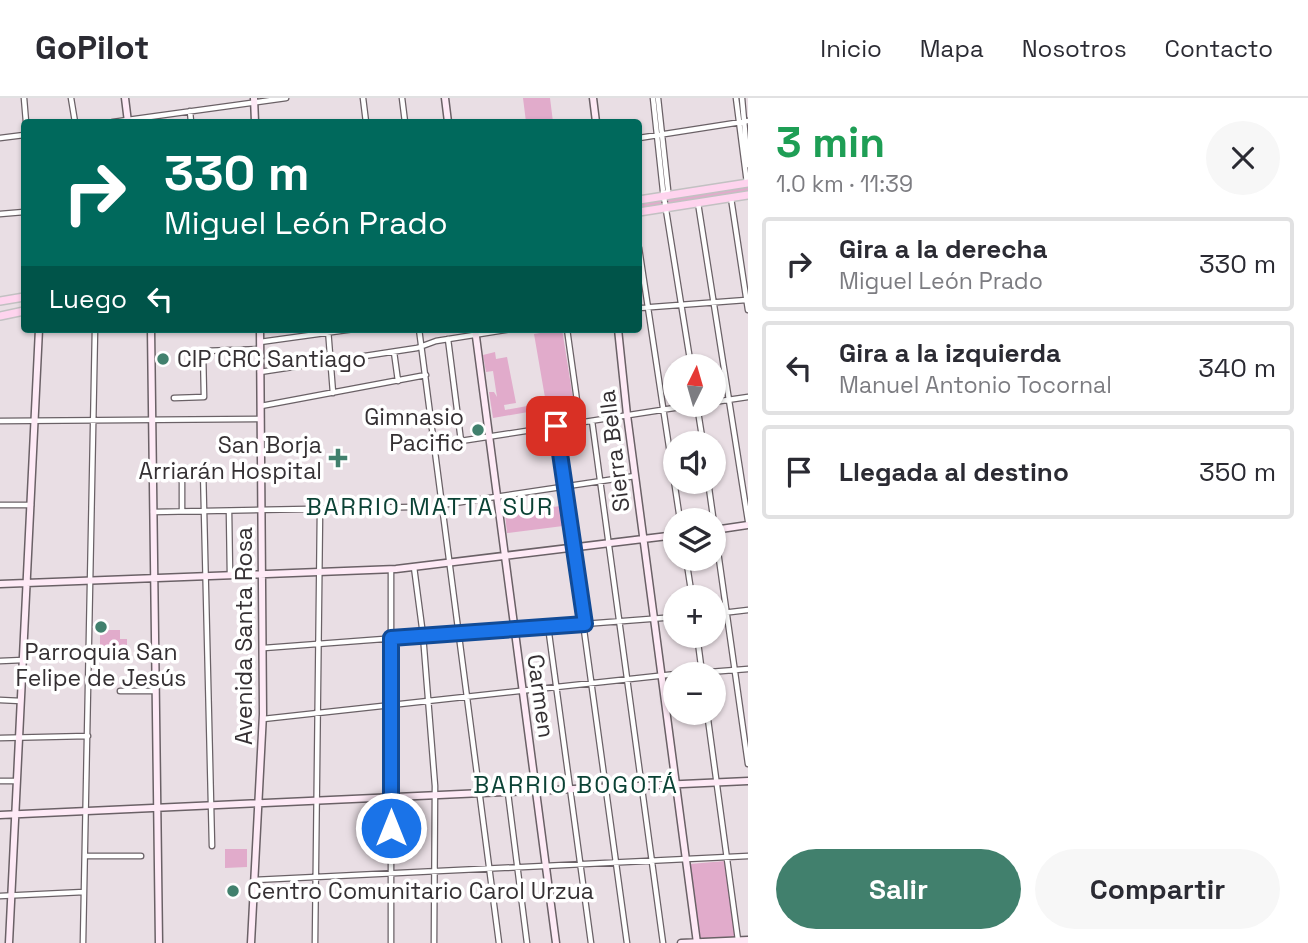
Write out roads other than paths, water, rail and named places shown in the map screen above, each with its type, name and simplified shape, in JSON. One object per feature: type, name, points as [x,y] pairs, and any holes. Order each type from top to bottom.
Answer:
[{"type":"main road","points":[[125,98],[128,119]]},
{"type":"main road","points":[[445,98],[448,119]]},
{"type":"main road","points":[[593,98],[596,119]]},
{"type":"main road","points":[[254,100],[255,119]]},
{"type":"main road","points":[[642,200],[748,186]]},
{"type":"main road","points":[[642,212],[731,197],[748,186]]},
{"type":"main road","points":[[0,301],[21,298]]},
{"type":"main road","points":[[0,316],[21,312]]},
{"type":"main road","points":[[9,943],[39,333]]},
{"type":"main road","points":[[151,333],[159,943]]},
{"type":"main road","name":"Avenida Santa Rosa","points":[[251,943],[263,719],[260,333]]},
{"type":"main road","name":"Carmen","points":[[475,333],[556,943]]},
{"type":"main road","name":"Sierra Bella","points":[[618,333],[697,943]]},
{"type":"main road","points":[[726,528],[748,523]]},
{"type":"main road","points":[[0,583],[319,572],[343,568],[391,569],[663,537]]},
{"type":"main road","points":[[0,815],[748,781]]},
{"type":"main road","points":[[681,943],[748,940]]},
{"type":"street","points":[[24,98],[26,119]]},
{"type":"street","points":[[71,98],[74,119]]},
{"type":"street","points":[[140,119],[254,100],[286,98]]},
{"type":"street","points":[[363,98],[366,119]]},
{"type":"street","points":[[402,98],[405,119]]},
{"type":"street","points":[[653,98],[668,190],[665,196],[666,208],[689,354]]},
{"type":"street","points":[[658,98],[660,135]]},
{"type":"street","points":[[736,98],[743,121],[748,165]]},
{"type":"street","points":[[742,98],[748,186]]},
{"type":"street","points":[[190,111],[191,119]]},
{"type":"street","points":[[642,138],[743,121]]},
{"type":"street","points":[[0,138],[21,135]]},
{"type":"street","points":[[731,197],[748,310]]},
{"type":"street","points":[[698,203],[748,523]]},
{"type":"street","points":[[0,214],[21,212]]},
{"type":"street","points":[[409,449],[663,410],[642,268]]},
{"type":"street","points":[[642,308],[747,300]]},
{"type":"street","points":[[83,943],[95,333]]},
{"type":"street","points":[[174,398],[204,397],[203,351],[260,346],[320,333]]},
{"type":"street","points":[[329,333],[333,393]]},
{"type":"street","points":[[420,333],[499,943]]},
{"type":"street","points":[[260,372],[394,352],[471,333]]},
{"type":"street","points":[[568,333],[580,422]]},
{"type":"street","points":[[448,339],[461,441]]},
{"type":"street","points":[[394,352],[398,381]]},
{"type":"street","points":[[261,406],[426,375]]},
{"type":"street","points":[[726,400],[748,397]]},
{"type":"street","points":[[664,417],[678,508]]},
{"type":"street","points":[[0,421],[261,419]]},
{"type":"street","points":[[592,421],[663,943]]},
{"type":"street","points":[[556,426],[575,548],[627,943]]},
{"type":"street","points":[[203,468],[203,576],[212,846]]},
{"type":"street","points":[[182,471],[182,512]]},
{"type":"street","points":[[443,505],[635,476]]},
{"type":"street","points":[[0,505],[31,505]]},
{"type":"street","points":[[153,512],[413,507]]},
{"type":"street","points":[[315,943],[320,510]]},
{"type":"street","points":[[229,511],[230,575]]},
{"type":"street","points":[[414,567],[424,635],[435,795],[434,943]]},
{"type":"street","points":[[391,569],[391,943]]},
{"type":"street","points":[[722,571],[748,764]]},
{"type":"street","points":[[728,612],[748,610]]},
{"type":"street","points":[[264,648],[663,618]]},
{"type":"street","points":[[548,626],[591,943]]},
{"type":"street","points":[[0,662],[23,660]]},
{"type":"street","points":[[726,671],[748,669]]},
{"type":"street","points":[[263,719],[390,708],[662,676]]},
{"type":"street","points":[[120,691],[156,691]]},
{"type":"street","points":[[0,700],[21,701]]},
{"type":"street","points":[[709,725],[738,942]]},
{"type":"street","points":[[0,738],[88,736]]},
{"type":"street","points":[[0,781],[17,782]]},
{"type":"street","points":[[508,793],[527,943]]},
{"type":"street","points":[[85,856],[141,856]]},
{"type":"street","points":[[254,880],[748,856]]},
{"type":"street","points":[[0,896],[84,892]]},
{"type":"place","name":"CIP CRC Santiago","points":[[163,359]]},
{"type":"place","name":"Gimnasio Pacific","points":[[478,430]]},
{"type":"place","name":"San Borja Arriarán Hospital","points":[[338,458]]},
{"type":"place","name":"Parroquia San Felipe de Jesús","points":[[101,627]]},
{"type":"place","name":"Centro Comunitario Carol Urzua","points":[[233,891]]},
{"type":"district","name":"BARRIO MATTA SUR","points":[[430,507]]},
{"type":"district","name":"BARRIO BOGOTÁ","points":[[576,785]]}]
